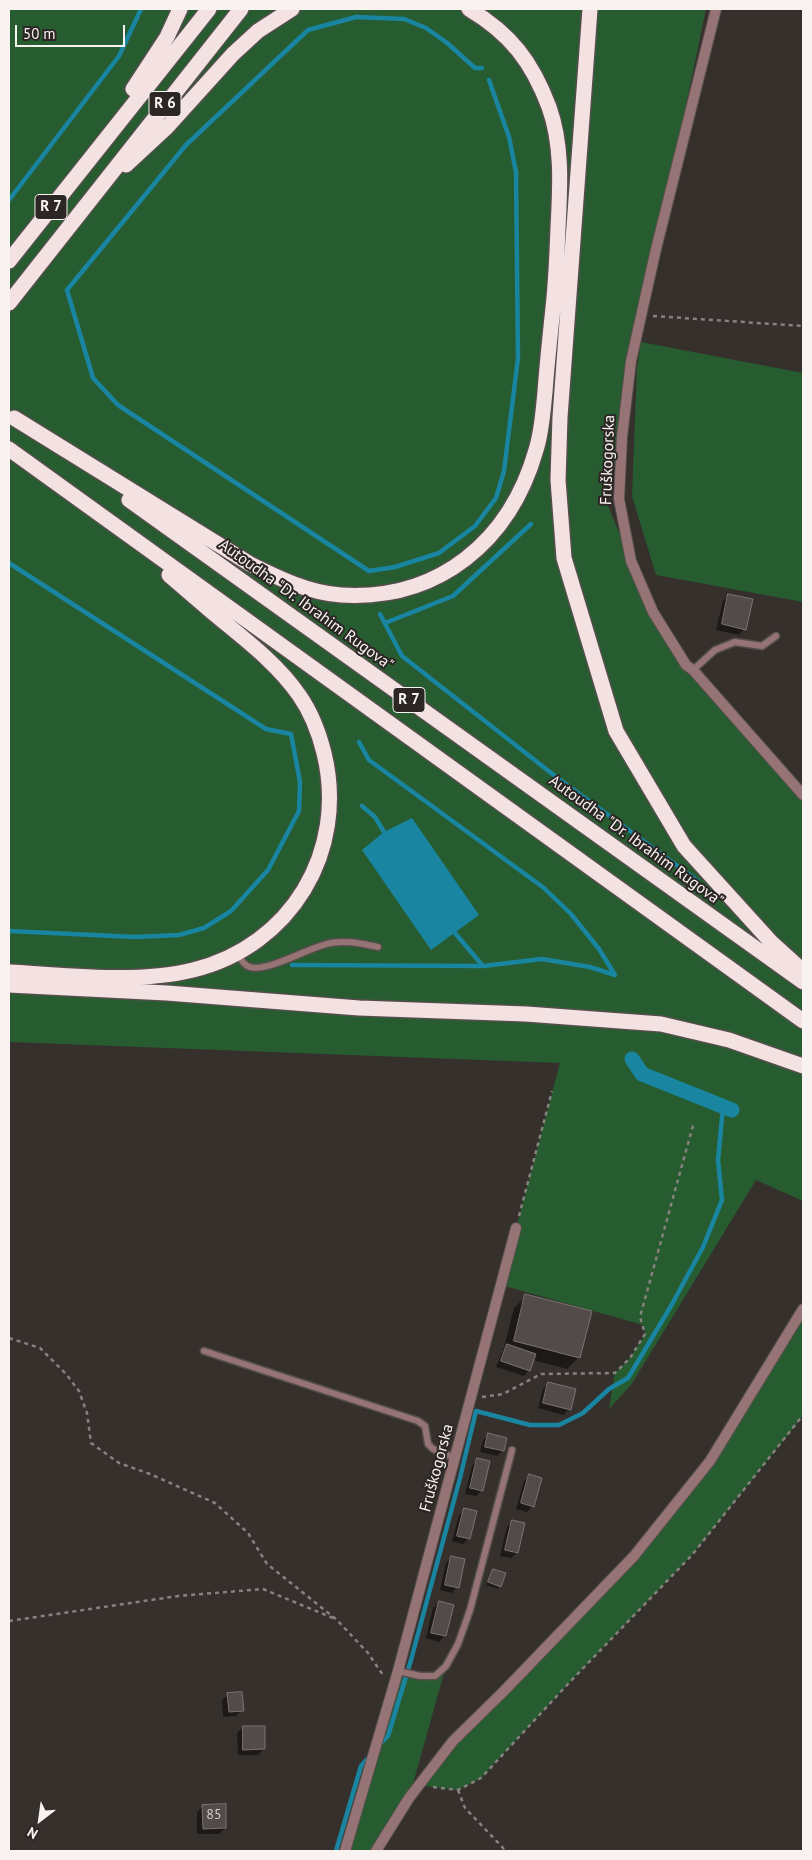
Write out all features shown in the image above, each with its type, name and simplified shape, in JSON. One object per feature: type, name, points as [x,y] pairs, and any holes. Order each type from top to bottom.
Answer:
[{"type":"highway","name":"R 7","points":[[9,261],[93,154],[168,37],[180,9]]},
{"type":"highway","name":"R 6","points":[[93,154],[209,9]]},
{"type":"highway","name":"R 6","points":[[9,302],[241,9]]},
{"type":"highway","points":[[90,198],[167,127],[233,54],[258,31],[292,9]]},
{"type":"highway","points":[[12,416],[250,564],[286,581],[313,590],[340,595],[367,595],[394,591],[422,584],[448,571],[473,554],[496,531],[512,507],[526,480],[537,448],[555,289],[560,153],[550,109],[535,73],[512,41],[485,18],[469,9]]},
{"type":"highway","points":[[590,9],[560,417],[558,480],[564,558],[616,731],[684,846],[771,942],[803,971]]},
{"type":"highway","name":"Autoudha \"Dr. Ibrahim Rugova\"","points":[[12,416],[803,982]]},
{"type":"highway","points":[[9,449],[803,1021]]},
{"type":"highway","points":[[9,972],[128,978],[159,977],[216,964],[261,937],[280,920],[299,898],[315,871],[325,842],[330,809],[329,773],[319,733],[299,695],[261,651],[212,612],[94,510]]},
{"type":"highway","points":[[9,985],[167,993],[359,1008],[526,1014],[661,1024],[729,1040],[803,1066]]},
{"type":"street","name":"Fruškogorska","points":[[716,9],[656,249],[631,361],[623,427],[619,499],[631,561],[653,612],[686,665],[693,670],[803,795]]},
{"type":"street","name":"Fruškogorska","points":[[345,1851],[398,1671],[516,1228]]},
{"type":"street","points":[[376,1851],[420,1781],[452,1742],[634,1556],[710,1461],[803,1309]]},
{"type":"lane","points":[[693,670],[715,650],[735,642],[762,646],[776,636]]},
{"type":"lane","points":[[238,952],[244,963],[256,968],[270,966],[330,943],[350,941],[378,947]]},
{"type":"lane","points":[[204,1351],[418,1421],[424,1426],[428,1444],[433,1449],[455,1458]]},
{"type":"lane","points":[[398,1671],[420,1676],[435,1676],[446,1666],[458,1644],[477,1584],[512,1450]]},
{"type":"path","points":[[641,315],[803,326]]},
{"type":"path","points":[[516,1228],[552,1091]]},
{"type":"path","points":[[471,1398],[503,1394],[541,1374],[615,1373],[630,1358],[645,1334],[640,1317],[694,1122]]},
{"type":"path","points":[[9,1338],[40,1348],[66,1374],[79,1391],[87,1413],[91,1443],[119,1463],[150,1474],[215,1503],[248,1532],[267,1564],[337,1620],[368,1653],[393,1688]]},
{"type":"path","points":[[420,1781],[426,1786],[458,1790],[481,1778],[692,1555],[803,1415]]},
{"type":"path","points":[[9,1621],[178,1596],[263,1589],[337,1620]]},
{"type":"path","points":[[458,1790],[465,1808],[506,1851]]},
{"type":"green space","points":[[9,9],[706,9],[656,249],[622,437],[606,501],[631,561],[649,615],[686,665],[803,795],[803,1201],[756,1180],[631,1385],[609,1409],[615,1373],[630,1358],[645,1334],[643,1325],[501,1285],[560,1063],[9,1042]]},
{"type":"green space","points":[[641,342],[803,373],[803,602],[656,575],[632,496],[637,367]]},
{"type":"green space","points":[[803,1309],[803,1415],[791,1431],[692,1555],[481,1778],[458,1790],[426,1786],[420,1781],[602,1590],[710,1461]]},
{"type":"green space","points":[[446,1666],[409,1798],[376,1851],[345,1851],[398,1671],[434,1676]]},
{"type":"water","points":[[412,818],[479,915],[431,950],[362,850],[384,832]]},
{"type":"building","points":[[728,594],[753,599],[746,630],[722,624]]},
{"type":"building","points":[[525,1294],[592,1311],[580,1358],[514,1341]]},
{"type":"building","points":[[507,1344],[536,1354],[530,1371],[501,1361]]},
{"type":"building","points":[[548,1382],[576,1389],[571,1410],[543,1403]]},
{"type":"building","points":[[488,1433],[507,1438],[504,1451],[485,1447]]},
{"type":"building","points":[[477,1458],[490,1461],[483,1491],[470,1488]]},
{"type":"building","points":[[529,1474],[542,1478],[534,1507],[521,1503]]},
{"type":"building","points":[[464,1508],[477,1511],[470,1539],[457,1536]]},
{"type":"building","points":[[512,1520],[525,1523],[518,1553],[505,1550]]},
{"type":"building","points":[[451,1556],[465,1559],[459,1588],[445,1585]]},
{"type":"building","points":[[493,1569],[506,1573],[501,1587],[488,1582]]},
{"type":"building","points":[[439,1601],[454,1605],[446,1636],[431,1633]]},
{"type":"building","points":[[242,1692],[244,1711],[229,1712],[227,1693]]},
{"type":"building","points":[[243,1726],[265,1726],[265,1749],[243,1750]]},
{"type":"building","points":[[226,1804],[226,1828],[203,1829],[202,1805]]},
{"type":"waterway","points":[[9,200],[119,56],[141,9]]},
{"type":"waterway","points":[[482,68],[475,68],[446,42],[426,28],[404,19],[356,17],[308,30],[186,145],[67,290],[93,378],[118,405],[369,571],[395,567],[439,553],[475,526],[496,498],[504,471],[518,358],[516,172],[509,137],[489,80]]},
{"type":"waterway","points":[[385,623],[453,596],[531,524]]},
{"type":"waterway","points":[[9,563],[266,729],[291,734],[300,782],[299,811],[268,870],[231,911],[204,928],[179,935],[135,937],[9,931]]},
{"type":"waterway","points":[[380,614],[402,656],[555,776],[698,881]]},
{"type":"waterway","points":[[359,742],[369,760],[544,888],[571,914],[599,949],[615,975]]},
{"type":"waterway","points":[[362,806],[375,817],[384,832]]},
{"type":"waterway","points":[[455,933],[483,966],[542,959],[590,967],[615,975]]},
{"type":"waterway","points":[[292,965],[483,966]]},
{"type":"waterway","points":[[632,1059],[642,1074],[732,1110]]},
{"type":"waterway","points":[[378,1746],[388,1736],[411,1660],[476,1411],[530,1425],[559,1425],[583,1413],[609,1389],[628,1378],[671,1306],[703,1247],[722,1200],[718,1160],[723,1107]]},
{"type":"waterway","points":[[336,1851],[361,1766],[370,1756]]}]
